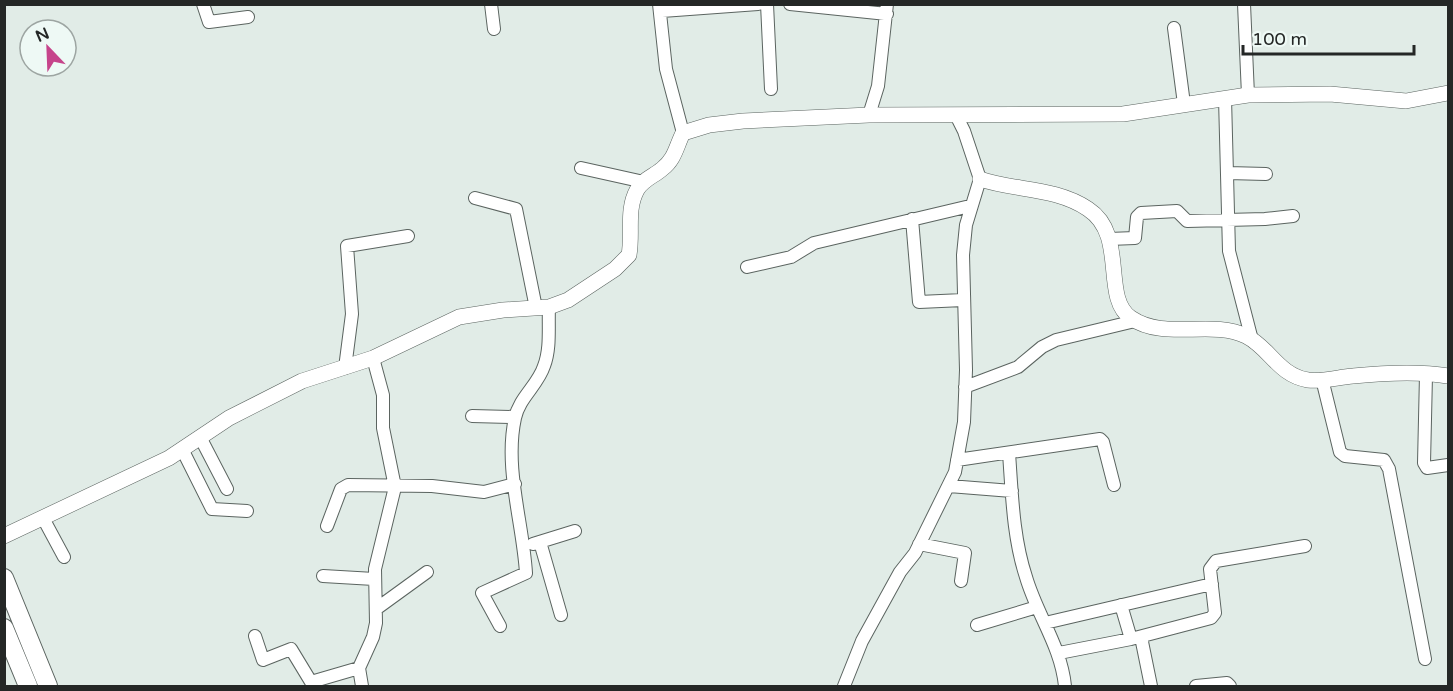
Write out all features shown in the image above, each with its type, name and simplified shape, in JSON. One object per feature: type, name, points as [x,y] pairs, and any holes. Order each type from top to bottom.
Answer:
[{"type":"main road","points":[[4,578],[48,687]]},
{"type":"main road","points":[[4,628],[28,687]]},
{"type":"street","points":[[203,4],[209,21],[248,17]]},
{"type":"street","points":[[491,4],[494,29]]},
{"type":"street","points":[[4,536],[182,449],[229,418],[302,381],[373,358],[459,318],[503,310],[542,307],[568,300],[591,287],[629,255],[632,240],[629,214],[637,189],[662,169],[676,154],[683,133],[666,69],[661,8],[758,4]]},
{"type":"street","points":[[767,4],[771,88]]},
{"type":"street","points":[[790,4],[887,9],[878,86],[869,115]]},
{"type":"street","points":[[1244,4],[1248,95]]},
{"type":"street","points":[[1174,28],[1184,104]]},
{"type":"street","points":[[683,133],[709,125],[743,121],[869,115],[1123,114],[1248,95],[1330,94],[1406,101],[1449,93]]},
{"type":"street","points":[[1225,98],[1228,220],[1232,267],[1252,340]]},
{"type":"street","points":[[844,687],[862,641],[900,572],[920,544],[949,486],[957,460],[964,422],[963,255],[970,206],[980,179],[956,114]]},
{"type":"street","points":[[581,168],[644,182]]},
{"type":"street","points":[[1228,173],[1266,174]]},
{"type":"street","points":[[980,179],[1000,186],[1031,188],[1065,197],[1089,209],[1104,222],[1109,239],[1114,280],[1122,307],[1142,325],[1162,329],[1228,332],[1252,340],[1273,361],[1292,375],[1310,380],[1371,374],[1449,376]]},
{"type":"street","points":[[475,198],[516,209],[542,307],[548,343],[544,368],[515,417],[512,434],[515,484],[526,573],[482,593],[500,626]]},
{"type":"street","points":[[747,267],[791,257],[814,243],[970,206]]},
{"type":"street","points":[[1109,239],[1135,238],[1137,217],[1141,213],[1177,211],[1187,221],[1293,216]]},
{"type":"street","points":[[912,219],[919,302],[963,300]]},
{"type":"street","points":[[345,368],[352,314],[347,246],[408,236]]},
{"type":"street","points":[[965,387],[1018,367],[1042,347],[1056,340],[1135,321]]},
{"type":"street","points":[[362,687],[359,668],[373,637],[376,609],[374,579],[395,487],[383,428],[381,383],[373,358]]},
{"type":"street","points":[[1426,375],[1424,463],[1427,468],[1449,465]]},
{"type":"street","points":[[1322,379],[1340,452],[1345,456],[1384,460],[1389,469],[1425,659]]},
{"type":"street","points":[[472,416],[515,417]]},
{"type":"street","points":[[200,437],[227,489]]},
{"type":"street","points":[[957,460],[1100,439],[1103,442],[1114,485]]},
{"type":"street","points":[[182,449],[212,509],[247,511]]},
{"type":"street","points":[[1009,453],[1020,557],[1037,607],[1059,653],[1065,687]]},
{"type":"street","points":[[327,526],[343,486],[432,486],[484,492],[515,484]]},
{"type":"street","points":[[949,486],[1012,491]]},
{"type":"street","points":[[43,518],[64,556]]},
{"type":"street","points":[[523,547],[575,531]]},
{"type":"street","points":[[540,542],[561,615]]},
{"type":"street","points":[[920,544],[965,553],[961,580]]},
{"type":"street","points":[[1059,653],[1136,638],[1211,618],[1215,613],[1210,569],[1216,561],[1305,546]]},
{"type":"street","points":[[376,609],[427,572]]},
{"type":"street","points":[[323,576],[374,579]]},
{"type":"street","points":[[1045,623],[1212,584]]},
{"type":"street","points":[[1121,605],[1136,638],[1151,687]]},
{"type":"street","points":[[977,625],[1037,607]]},
{"type":"street","points":[[255,636],[263,660],[291,650],[311,682],[359,668]]},
{"type":"street","points":[[1196,687],[1227,683],[1230,687]]}]
